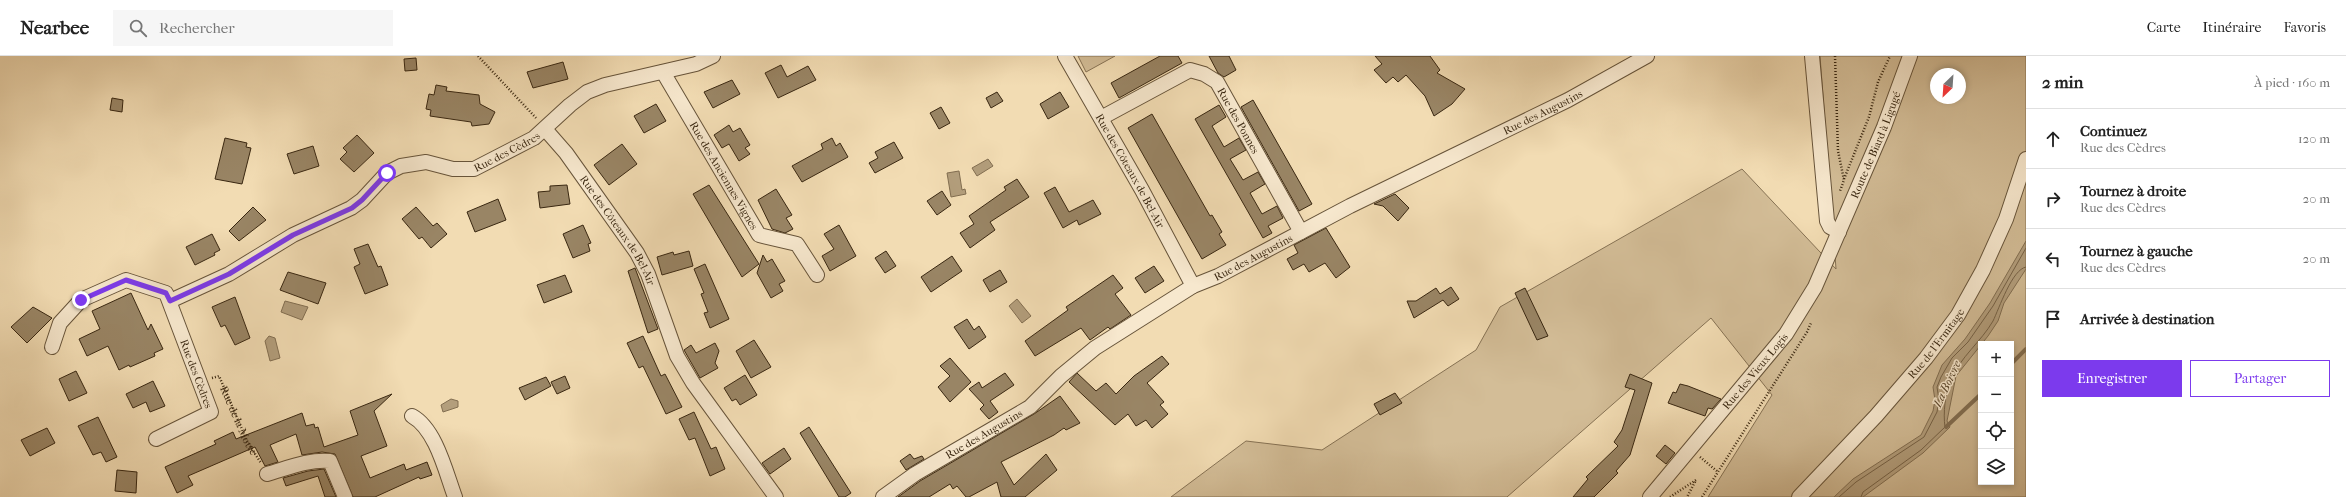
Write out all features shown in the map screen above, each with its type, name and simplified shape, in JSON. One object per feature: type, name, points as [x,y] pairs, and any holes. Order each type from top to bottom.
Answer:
[{"type":"street","points":[[545,129],[570,104],[588,92],[605,85],[696,64],[713,56]]},
{"type":"street","name":"Rue des Côteaux de Bel-Air","points":[[1065,56],[1194,286]]},
{"type":"street","name":"Rue des Augustins","points":[[883,497],[916,474],[1030,407],[1061,376],[1095,348],[1194,286],[1568,100],[1647,56]]},
{"type":"street","points":[[1812,56],[1827,222],[1830,227],[1839,232]]},
{"type":"street","name":"Route de Biard à Ligugé","points":[[1839,232],[1884,127],[1910,56]]},
{"type":"street","name":"Rue des Ponnes","points":[[1101,118],[1190,70],[1204,74],[1217,82],[1301,232]]},
{"type":"street","name":"Rue des Anciennes Vignes","points":[[663,72],[759,235],[797,244],[817,275]]},
{"type":"street","name":"Rue des Cèdres","points":[[156,439],[211,412],[170,301],[229,274],[293,235],[352,208],[362,200],[387,173],[400,166],[426,162],[453,169],[474,169],[523,146],[545,129]]},
{"type":"street","name":"Rue des Côteaux de Bel-Air","points":[[545,129],[566,153],[637,254],[648,274],[677,356],[693,382],[776,497]]},
{"type":"street","name":"Rue de l’Ermitage","points":[[1799,497],[1876,416],[1926,358],[1958,315],[1983,270],[2006,218],[2026,159]]},
{"type":"street","name":"Rue des Vieux Logis","points":[[1650,497],[1786,334],[1815,287],[1839,232]]},
{"type":"street","points":[[52,348],[60,323],[81,300],[126,280],[166,293],[170,301]]},
{"type":"street","points":[[412,416],[420,420],[428,430],[455,497]]},
{"type":"street","points":[[267,474],[320,460],[330,461],[345,497]]},
{"type":"path","points":[[478,56],[509,87],[545,129]]},
{"type":"path","points":[[1835,56],[1838,151],[1844,180]]},
{"type":"path","points":[[1842,195],[1839,190],[1869,118],[1878,82],[1890,56]]},
{"type":"path","points":[[1701,497],[1705,493],[1807,332],[1813,318]]},
{"type":"path","name":"Rue de la Motte","points":[[200,381],[219,376],[248,443],[267,474]]},
{"type":"path","points":[[1690,448],[1718,472]]},
{"type":"path","points":[[1669,497],[1696,480],[1687,497]]},
{"type":"shaded area","points":[[1078,56],[1115,56],[1086,72]]},
{"type":"shaded area","points":[[1820,56],[2026,56],[2026,497],[1708,497],[1772,395],[1711,318],[1507,497],[1171,497],[1246,441],[1322,450],[1476,350],[1500,307],[1742,169],[1836,269]]},
{"type":"water","points":[[988,159],[993,166],[977,176],[972,168]]},
{"type":"water","points":[[959,171],[962,190],[965,189],[966,194],[951,197],[947,173]]},
{"type":"water","name":"La Boivre","points":[[2026,241],[2026,269],[2004,303],[1998,321],[1984,341],[1978,341],[1978,348],[1956,376],[1947,421],[1950,427],[1923,453],[1863,497],[1834,497],[1853,479],[1921,435],[1933,411],[1935,400],[1933,387],[1942,365],[1965,339],[1990,303]]},
{"type":"water","points":[[1017,299],[1031,316],[1022,323],[1009,306]]},
{"type":"water","points":[[285,301],[308,307],[302,320],[281,312]]},
{"type":"water","points":[[269,336],[275,338],[280,358],[270,361],[265,341]]},
{"type":"water","points":[[451,399],[458,401],[458,407],[443,412],[441,405]]},
{"type":"building","points":[[1160,56],[1178,56],[1182,63],[1119,98],[1111,83]]},
{"type":"building","points":[[1209,56],[1229,56],[1236,70],[1224,77],[1218,73]]},
{"type":"building","points":[[1375,56],[1430,56],[1440,70],[1437,73],[1465,89],[1452,104],[1434,116],[1425,96],[1406,75],[1398,82],[1393,77],[1386,83],[1374,70],[1382,64]]},
{"type":"building","points":[[416,58],[417,70],[405,71],[404,59]]},
{"type":"building","points":[[563,62],[568,79],[533,88],[527,72]]},
{"type":"building","points":[[781,65],[787,77],[808,66],[816,80],[778,98],[765,73]]},
{"type":"building","points":[[732,80],[740,94],[713,108],[704,92]]},
{"type":"building","points":[[436,85],[447,87],[446,91],[479,95],[480,104],[495,112],[489,124],[472,126],[471,122],[430,116],[431,110],[426,109],[429,94],[434,95]]},
{"type":"building","points":[[997,92],[1003,101],[991,108],[986,98]]},
{"type":"building","points":[[1060,92],[1069,107],[1048,119],[1040,104]]},
{"type":"building","points":[[112,98],[123,100],[122,112],[110,110]]},
{"type":"building","points":[[1253,100],[1312,204],[1299,211],[1241,107]]},
{"type":"building","points":[[656,104],[666,121],[644,133],[634,116]]},
{"type":"building","points":[[1219,105],[1226,117],[1212,126],[1224,147],[1239,138],[1246,150],[1230,159],[1243,180],[1258,172],[1265,184],[1250,193],[1262,214],[1277,206],[1283,218],[1268,226],[1272,233],[1263,238],[1195,119]]},
{"type":"building","points":[[941,107],[950,123],[939,129],[930,113]]},
{"type":"building","points":[[1152,114],[1210,216],[1212,215],[1222,232],[1219,234],[1226,245],[1202,259],[1128,128]]},
{"type":"building","points":[[729,125],[733,132],[740,128],[750,145],[745,148],[750,154],[739,161],[729,144],[722,148],[714,135]]},
{"type":"building","points":[[357,135],[374,153],[354,172],[340,159],[347,152],[343,148]]},
{"type":"building","points":[[225,138],[247,143],[246,147],[251,148],[242,184],[215,179]]},
{"type":"building","points":[[832,138],[836,146],[840,143],[848,157],[802,182],[792,166],[823,149],[821,144]]},
{"type":"building","points":[[894,142],[903,158],[875,173],[869,163],[878,158],[875,152]]},
{"type":"building","points":[[622,144],[637,164],[609,185],[594,165]]},
{"type":"building","points":[[313,146],[319,166],[294,174],[287,154]]},
{"type":"building","points":[[1017,179],[1029,197],[990,222],[995,230],[970,248],[960,233],[974,224],[969,216],[1006,190],[1004,187]]},
{"type":"building","points":[[567,185],[570,204],[540,208],[538,192],[550,191],[550,186]]},
{"type":"building","points":[[709,185],[759,264],[742,277],[693,194]]},
{"type":"building","points":[[1055,187],[1069,212],[1093,200],[1101,214],[1079,225],[1077,220],[1063,228],[1044,193]]},
{"type":"building","points":[[776,189],[792,215],[786,218],[793,229],[785,233],[772,229],[758,200]]},
{"type":"building","points":[[942,191],[951,205],[937,215],[927,201]]},
{"type":"building","points":[[1395,194],[1409,208],[1398,221],[1383,206],[1374,204]]},
{"type":"building","points":[[498,199],[506,220],[475,232],[467,212]]},
{"type":"building","points":[[253,207],[266,220],[239,241],[229,231]]},
{"type":"building","points":[[416,207],[433,226],[437,223],[447,234],[431,248],[422,237],[419,239],[402,219]]},
{"type":"building","points":[[583,225],[591,243],[588,244],[590,251],[573,258],[563,234]]},
{"type":"building","points":[[839,225],[856,256],[830,271],[822,256],[834,249],[824,234]]},
{"type":"building","points":[[1326,228],[1350,267],[1336,278],[1325,263],[1309,272],[1304,264],[1293,270],[1287,259],[1298,253],[1294,245]]},
{"type":"building","points":[[212,234],[220,250],[214,253],[215,255],[195,265],[186,247]]},
{"type":"building","points":[[368,244],[378,267],[381,266],[388,285],[365,294],[354,267],[360,264],[354,249]]},
{"type":"building","points":[[689,251],[693,266],[662,275],[657,257],[673,252],[674,255]]},
{"type":"building","points":[[886,251],[896,266],[885,273],[875,258]]},
{"type":"building","points":[[763,255],[767,262],[772,259],[785,281],[779,284],[783,291],[771,298],[757,273]]},
{"type":"building","points":[[952,256],[962,271],[931,292],[921,277]]},
{"type":"building","points":[[705,264],[729,319],[710,328],[704,313],[708,312],[701,294],[704,293],[694,269]]},
{"type":"building","points":[[1154,266],[1164,281],[1145,293],[1135,278]]},
{"type":"building","points":[[635,268],[658,329],[648,333],[628,271]]},
{"type":"building","points":[[1000,270],[1007,282],[990,292],[983,280]]},
{"type":"building","points":[[288,272],[326,283],[318,304],[280,290]]},
{"type":"building","points":[[565,275],[572,292],[544,303],[537,285]]},
{"type":"building","points":[[1113,275],[1123,288],[1115,294],[1131,315],[1110,329],[1108,327],[1090,340],[1081,328],[1035,356],[1025,341],[1068,310],[1066,307]]},
{"type":"building","points":[[1451,287],[1459,299],[1448,306],[1443,300],[1414,318],[1407,301],[1416,301],[1436,288],[1440,294]]},
{"type":"building","points":[[1525,288],[1548,336],[1537,340],[1515,293]]},
{"type":"building","points":[[131,293],[148,330],[151,324],[163,349],[154,353],[155,356],[119,370],[108,346],[87,356],[79,339],[100,329],[92,311]]},
{"type":"building","points":[[235,297],[250,338],[235,345],[225,325],[221,327],[212,307]]},
{"type":"building","points":[[33,307],[52,318],[27,343],[11,327]]},
{"type":"building","points":[[967,319],[974,330],[979,326],[986,337],[969,349],[954,327]]},
{"type":"building","points":[[643,336],[661,376],[665,374],[682,407],[666,414],[643,366],[639,368],[627,343]]},
{"type":"building","points":[[754,340],[771,367],[751,378],[736,351]]},
{"type":"building","points":[[715,343],[719,351],[715,363],[718,368],[700,378],[684,350],[691,345],[696,353]]},
{"type":"building","points":[[1162,356],[1169,364],[1147,383],[1164,402],[1160,405],[1168,414],[1152,428],[1146,420],[1136,426],[1128,414],[1115,425],[1069,382],[1077,373],[1096,391],[1106,383],[1116,394],[1134,376]]},
{"type":"building","points":[[950,358],[971,382],[950,402],[938,387],[950,376],[940,366]]},
{"type":"building","points":[[76,371],[87,393],[69,401],[59,379]]},
{"type":"building","points":[[1005,373],[1014,385],[990,401],[998,412],[989,419],[980,409],[984,405],[969,389],[979,382],[982,388]]},
{"type":"building","points":[[1630,374],[1652,383],[1630,455],[1616,471],[1618,473],[1594,497],[1573,497],[1588,479],[1586,477],[1618,446],[1614,442],[1622,430],[1635,390],[1625,387]]},
{"type":"building","points":[[745,375],[757,395],[740,405],[736,399],[732,401],[724,388]]},
{"type":"building","points":[[565,376],[570,388],[557,394],[551,382]]},
{"type":"building","points":[[546,377],[551,386],[525,400],[519,388]]},
{"type":"building","points":[[153,381],[165,406],[150,412],[146,402],[133,408],[126,394]]},
{"type":"building","points":[[1680,384],[1721,399],[1712,409],[1708,408],[1705,416],[1668,403],[1673,392],[1676,393]]},
{"type":"building","points":[[1395,393],[1402,403],[1380,415],[1374,404]]},
{"type":"building","points":[[392,394],[374,411],[387,446],[361,456],[370,478],[404,464],[406,470],[427,462],[432,475],[420,479],[419,477],[375,497],[353,497],[335,454],[322,452],[302,455],[296,434],[270,445],[278,462],[265,466],[255,447],[188,476],[193,485],[177,493],[165,467],[216,444],[214,441],[233,432],[236,439],[302,413],[306,426],[314,424],[315,428],[318,427],[324,447],[358,435],[350,411]]},
{"type":"building","points":[[1060,396],[1080,423],[1066,430],[1064,428],[1054,435],[1001,462],[1014,485],[1046,454],[1057,470],[1025,497],[1001,497],[997,482],[969,497],[966,497],[957,486],[953,489],[950,484],[929,497],[898,497],[920,481],[1034,414]]},
{"type":"building","points":[[694,412],[711,449],[716,447],[725,469],[710,476],[695,438],[689,440],[679,419]]},
{"type":"building","points":[[98,417],[117,457],[106,462],[101,452],[93,455],[78,426]]},
{"type":"building","points":[[809,427],[851,493],[845,497],[839,497],[800,433]]},
{"type":"building","points":[[47,428],[55,443],[30,456],[21,440]]},
{"type":"building","points":[[1665,445],[1675,453],[1666,464],[1656,456]]},
{"type":"building","points":[[784,448],[791,459],[770,474],[762,463]]},
{"type":"building","points":[[910,454],[914,459],[922,456],[924,459],[906,470],[900,461]]},
{"type":"building","points":[[324,469],[336,497],[325,497],[318,476],[286,486],[283,478],[308,471]]},
{"type":"building","points":[[117,470],[137,472],[136,493],[115,491]]},
{"type":"waterway","points":[[2014,361],[2026,349]]},
{"type":"waterway","points":[[1946,427],[1978,397]]},
{"type":"route","points":[[81,300],[126,280],[166,293],[170,301],[229,274],[293,235],[352,208],[362,200],[387,173]]}]
